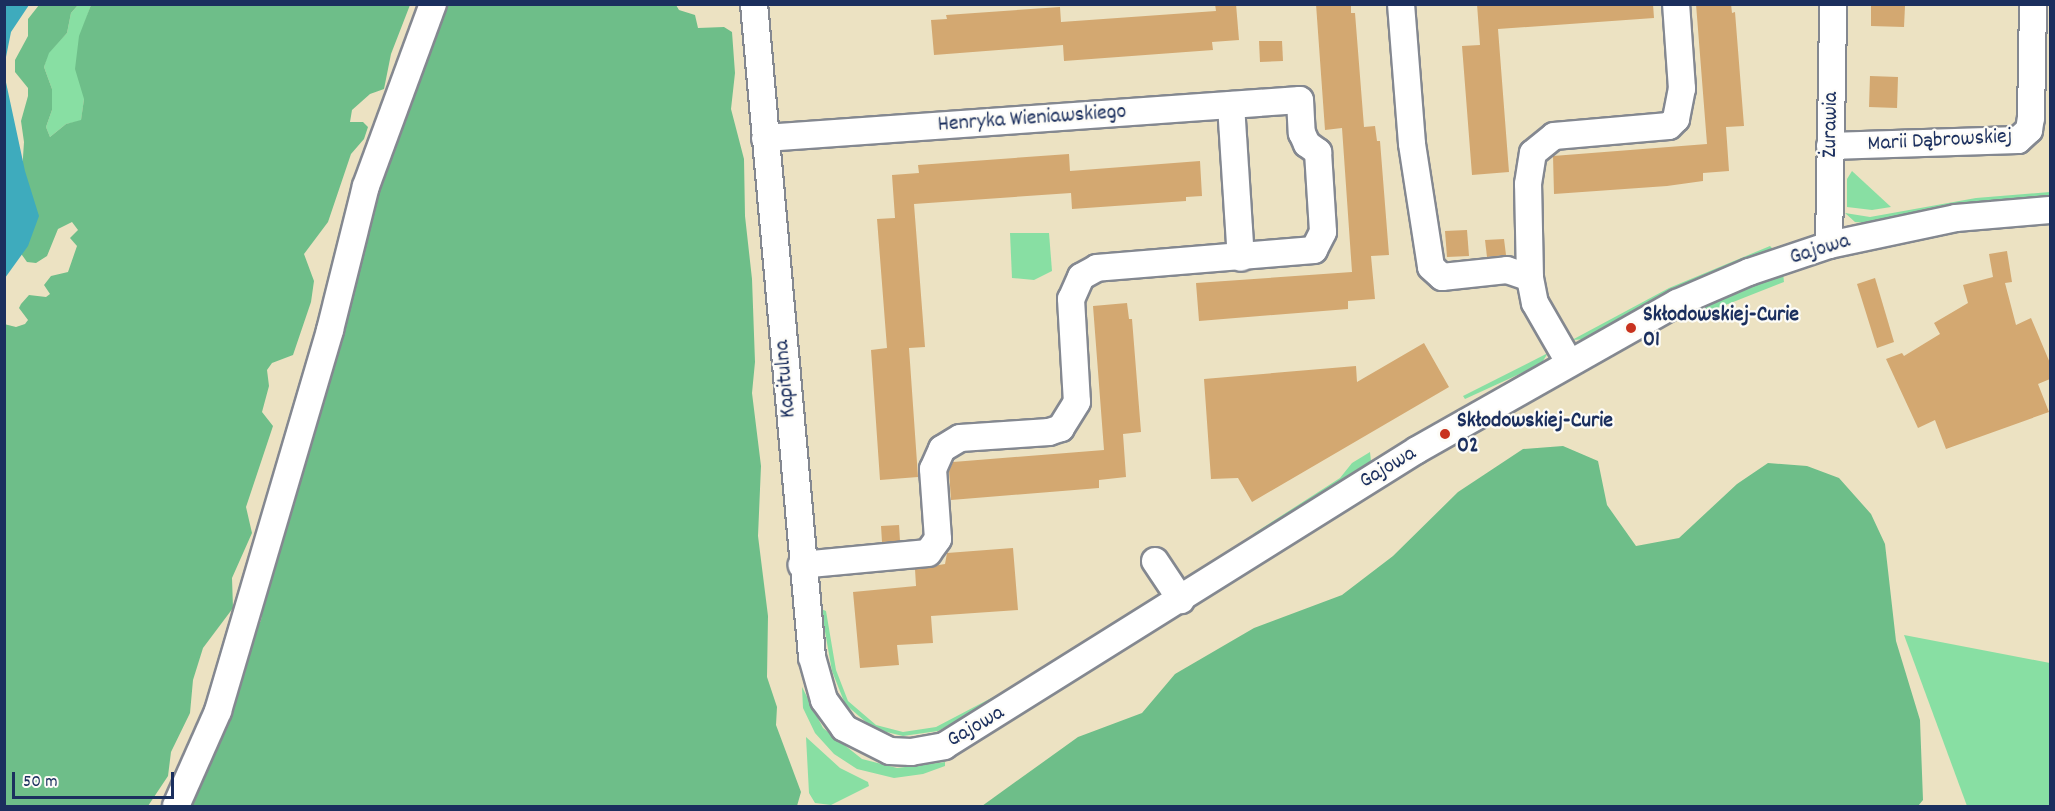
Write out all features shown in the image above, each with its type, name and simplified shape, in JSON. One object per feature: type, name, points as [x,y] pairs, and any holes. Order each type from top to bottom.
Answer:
[{"type":"street","points":[[176,807],[218,711],[327,341],[366,186],[433,4]]},
{"type":"street","name":"Kapitulna","points":[[754,4],[802,565],[817,681],[833,713],[858,738]]},
{"type":"street","points":[[1401,4],[1412,144],[1431,267],[1442,277],[1507,270],[1530,278]]},
{"type":"street","points":[[1569,362],[1535,303],[1530,278],[1528,184],[1533,153],[1554,136],[1669,126],[1676,119],[1682,89],[1676,4]]},
{"type":"street","name":"Żurawia","points":[[1829,245],[1833,4]]},
{"type":"street","name":"Marii Dąbrowskiej","points":[[1830,146],[2018,140],[2029,130],[2031,118],[2033,4]]},
{"type":"street","name":"Henryka Wieniawskiego","points":[[765,138],[1300,100],[1302,133],[1307,144],[1318,152],[1323,232],[1320,242],[1307,253],[1241,258]]},
{"type":"street","points":[[802,565],[928,553],[938,539],[933,470],[942,449],[960,438],[1049,432],[1061,428],[1077,402],[1071,299],[1081,277],[1097,268],[1241,258],[1231,105]]},
{"type":"street","name":"Gajowa","points":[[858,738],[890,751],[911,752],[944,746],[1181,600],[1370,478],[1569,362],[1703,291],[1829,245],[1956,218],[2050,210]]},
{"type":"street","points":[[1155,561],[1181,600]]},
{"type":"green space","points":[[39,5],[78,5],[71,13],[67,33],[49,53],[44,67],[52,89],[52,110],[46,127],[50,137],[66,124],[81,120],[84,99],[75,69],[79,36],[91,5],[410,5],[391,54],[384,89],[370,94],[352,110],[350,122],[363,122],[368,127],[364,139],[351,154],[328,222],[304,254],[314,281],[311,302],[293,355],[272,363],[267,370],[269,386],[262,412],[273,426],[246,507],[252,533],[232,578],[233,608],[203,648],[193,680],[190,713],[171,752],[168,776],[148,806],[5,806],[4,324],[16,327],[25,324],[28,320],[19,308],[21,304],[29,295],[46,297],[50,294],[44,285],[51,276],[68,272],[77,246],[70,238],[78,230],[72,222],[58,229],[47,256],[36,263],[27,262],[17,248],[24,142],[21,121],[28,88],[15,72],[15,60],[28,36],[28,19]]},
{"type":"green space","points":[[78,5],[91,5],[82,31],[84,99],[81,121],[66,124],[50,137],[46,127],[52,110],[52,89],[44,67],[48,53],[67,33],[71,13]]},
{"type":"green space","points":[[441,5],[676,5],[679,10],[695,15],[698,28],[724,27],[732,32],[735,73],[731,109],[744,159],[745,216],[752,279],[755,362],[752,393],[761,466],[758,536],[768,616],[767,677],[777,707],[776,725],[801,792],[797,806],[181,806],[261,620],[267,577],[347,319],[349,287],[362,254],[360,234]]},
{"type":"green space","points":[[1852,171],[1891,207],[1872,210],[1847,207],[1847,179]]},
{"type":"green space","points":[[2050,192],[2050,198],[1977,204],[1867,223],[1855,222],[1845,213],[1870,217],[1976,198]]},
{"type":"green space","points":[[1010,233],[1049,233],[1052,271],[1034,280],[1012,278]]},
{"type":"green space","points":[[1770,246],[1775,251],[1672,292],[1586,339],[1572,340],[1669,288]]},
{"type":"green space","points":[[1783,273],[1784,282],[1685,321],[1721,296]]},
{"type":"green space","points":[[1548,353],[1541,364],[1465,399],[1463,396]]},
{"type":"green space","points":[[1563,446],[1598,461],[1607,505],[1636,546],[1679,538],[1737,484],[1768,463],[1807,466],[1839,478],[1871,514],[1885,544],[1896,641],[1920,720],[1923,800],[1918,806],[982,806],[1078,737],[1142,713],[1175,674],[1254,628],[1342,595],[1393,556],[1458,492],[1523,449]]},
{"type":"green space","points":[[1370,452],[1371,461],[1359,471],[1265,532],[1253,534],[1340,478],[1352,463]]},
{"type":"green space","points":[[821,609],[826,611],[836,670],[848,701],[876,725],[903,732],[936,727],[1018,684],[1123,619],[1020,687],[938,731],[903,736],[874,729],[845,704],[832,671]]},
{"type":"green space","points":[[1904,635],[2050,663],[2050,806],[1967,806]]},
{"type":"green space","points":[[802,687],[823,728],[862,759],[897,768],[945,762],[945,766],[923,774],[894,778],[857,769],[834,754],[815,733],[803,708]]},
{"type":"green space","points":[[806,737],[840,768],[868,782],[869,786],[831,805],[815,803],[809,793]]},
{"type":"water","points":[[5,4],[29,5],[11,32],[5,62]]},
{"type":"water","points":[[4,73],[25,171],[39,216],[28,246],[5,278]]},
{"type":"building","points":[[1215,4],[1236,4],[1239,40],[1212,42],[1213,50],[1064,61],[1063,45],[934,55],[931,20],[947,19],[946,15],[1060,7],[1061,22],[1216,11]]},
{"type":"building","points":[[1316,4],[1351,4],[1351,13],[1355,13],[1364,127],[1375,126],[1377,141],[1380,141],[1389,255],[1371,256],[1375,299],[1348,301],[1348,309],[1199,321],[1196,283],[1352,272],[1342,128],[1325,130]]},
{"type":"building","points":[[1477,4],[1653,4],[1654,18],[1498,29],[1509,172],[1472,175],[1462,46],[1480,45]]},
{"type":"building","points":[[1696,4],[1731,4],[1732,13],[1735,12],[1744,126],[1726,127],[1729,171],[1703,173],[1703,181],[1667,186],[1554,194],[1553,156],[1707,144]]},
{"type":"building","points":[[1871,6],[1905,6],[1904,27],[1871,26]]},
{"type":"building","points":[[1259,41],[1282,41],[1283,61],[1260,62]]},
{"type":"building","points":[[1870,76],[1898,77],[1897,108],[1869,107]]},
{"type":"building","points":[[1069,154],[1070,171],[1200,161],[1202,196],[1186,197],[1186,201],[1072,209],[1071,193],[914,204],[925,347],[909,348],[918,477],[880,480],[871,350],[887,348],[877,219],[895,218],[892,175],[919,173],[918,165]]},
{"type":"building","points":[[1467,230],[1469,256],[1447,257],[1445,231]]},
{"type":"building","points":[[1504,239],[1506,255],[1487,257],[1485,240]]},
{"type":"building","points":[[2007,251],[2012,282],[2005,283],[2016,325],[2031,318],[2050,363],[2050,379],[2038,384],[2049,412],[1946,449],[1935,420],[1918,428],[1886,359],[1902,353],[1904,356],[1940,334],[1934,323],[1968,303],[1963,285],[1993,277],[1989,254]]},
{"type":"building","points":[[1875,278],[1894,342],[1877,348],[1857,284]]},
{"type":"building","points":[[1127,303],[1129,319],[1132,319],[1141,432],[1123,434],[1126,477],[1099,480],[1099,488],[951,500],[949,471],[953,462],[1104,450],[1093,306]]},
{"type":"building","points":[[1424,343],[1449,387],[1252,502],[1238,478],[1211,479],[1204,379],[1356,366],[1357,382]]},
{"type":"building","points":[[899,525],[900,541],[882,542],[881,526]]},
{"type":"building","points":[[1013,548],[1018,610],[931,616],[933,643],[897,645],[899,665],[860,668],[853,592],[916,586],[915,569],[945,564],[947,553]]},
{"type":"place","name":"Skłodowskiej-Curie 01","points":[[1631,328]]},
{"type":"place","name":"Skłodowskiej-Curie 02","points":[[1445,434]]}]
